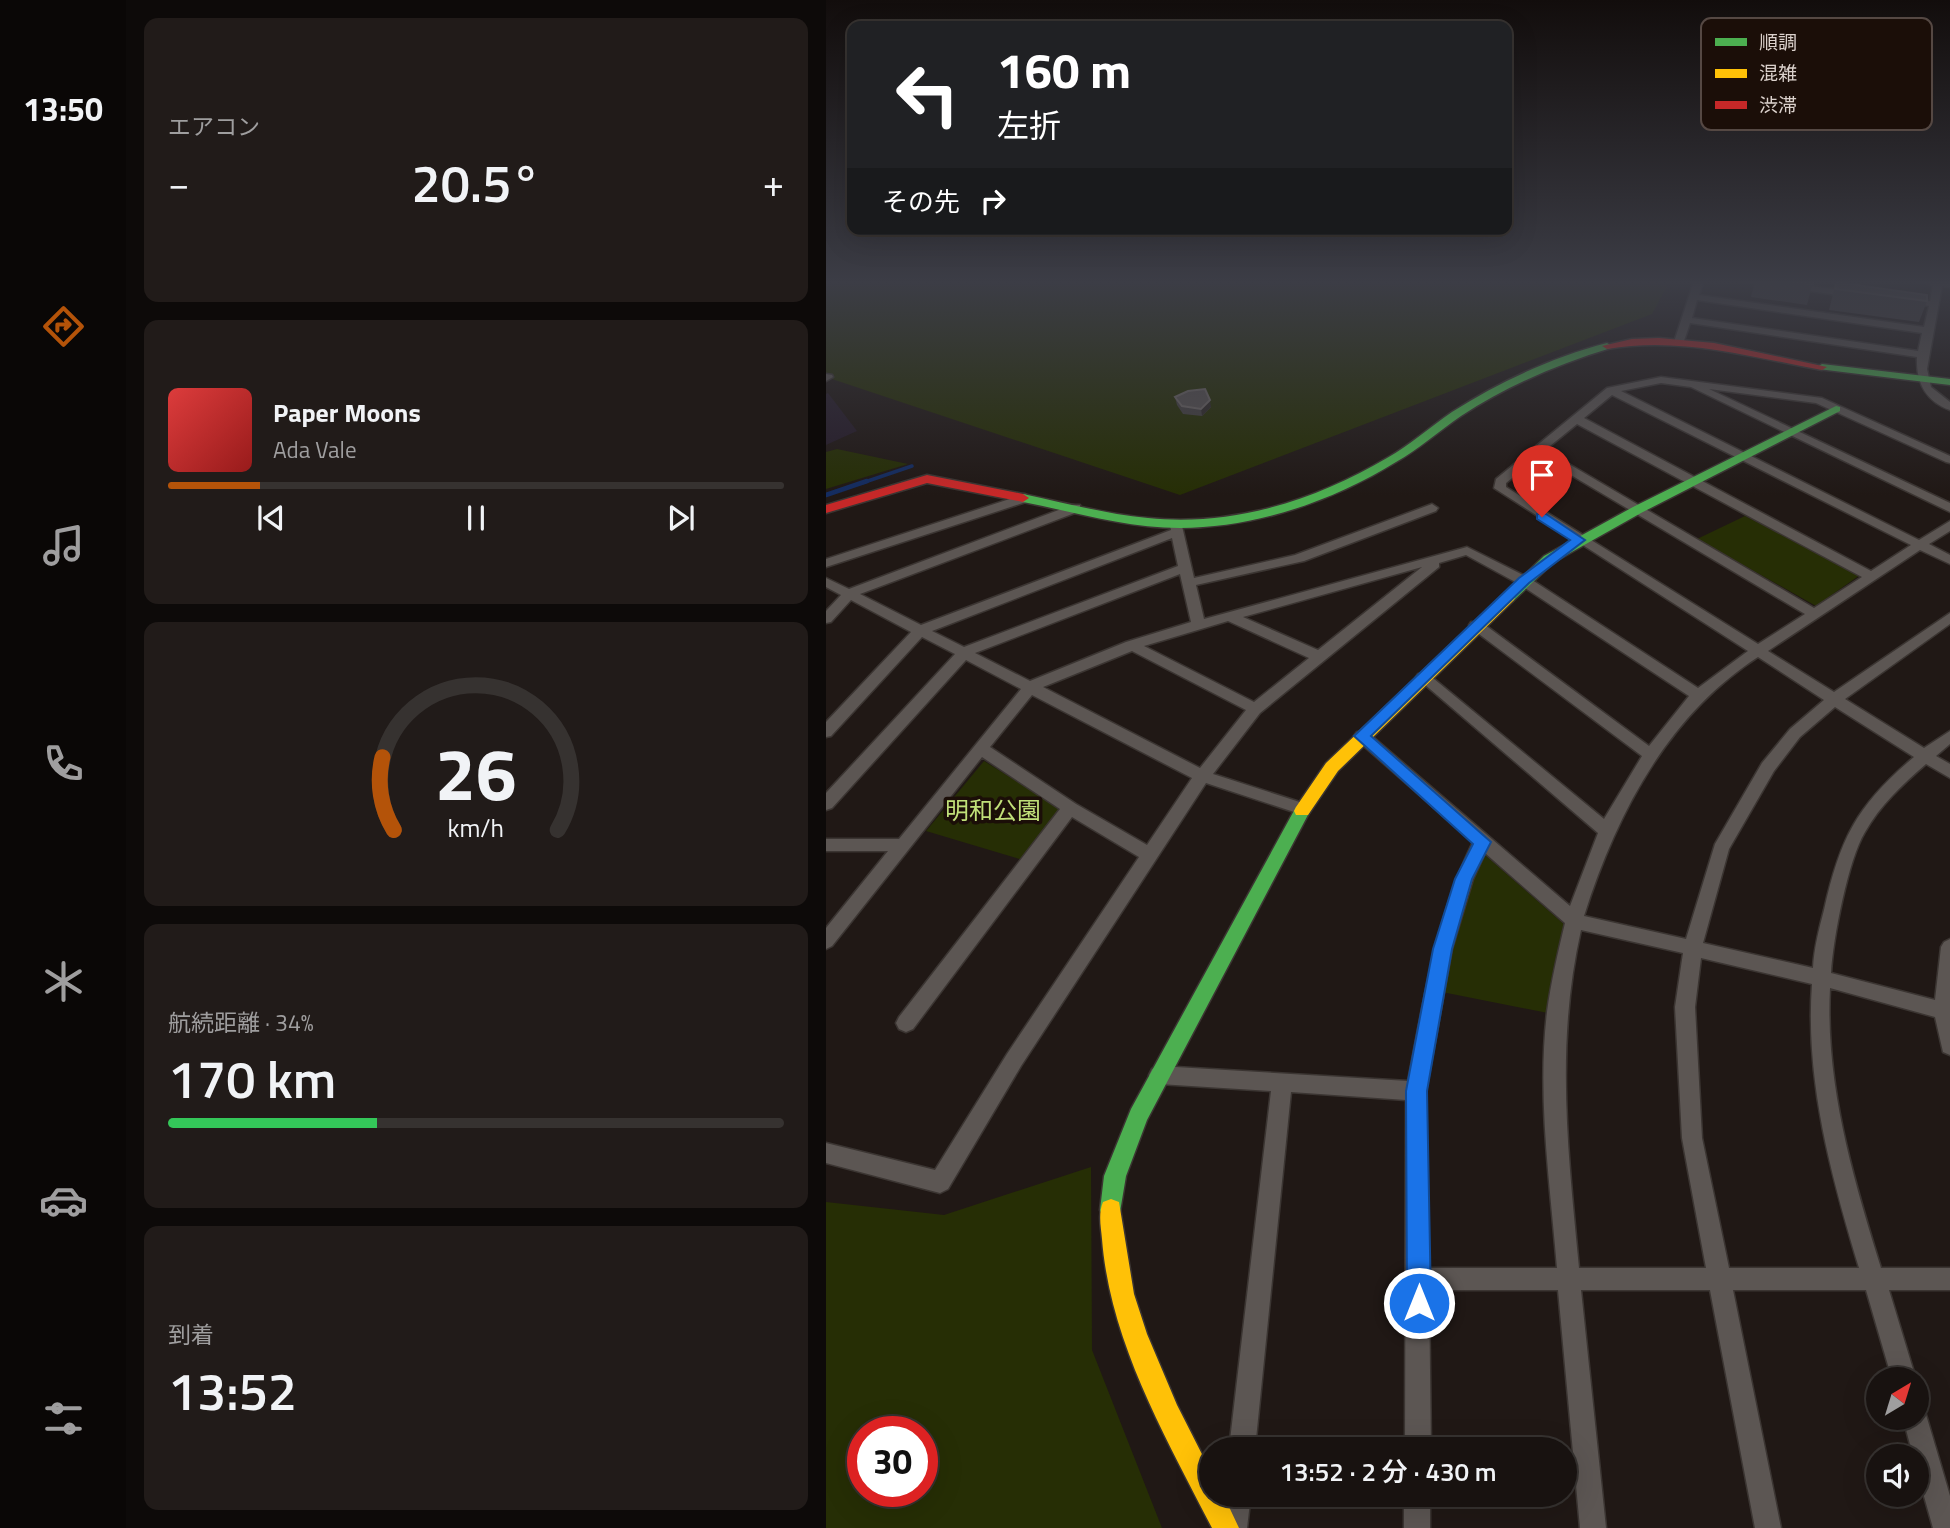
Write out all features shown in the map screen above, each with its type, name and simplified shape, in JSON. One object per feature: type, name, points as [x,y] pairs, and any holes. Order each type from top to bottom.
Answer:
[{"type":"street","points":[[826,732],[921,630],[1176,529],[1259,512],[1358,477],[1390,460],[1459,413],[1566,359],[1588,352]]},
{"type":"street","points":[[1743,352],[1923,381],[1950,382]]},
{"type":"street","points":[[1906,352],[1924,355],[1923,381],[1929,390],[1950,407]]},
{"type":"street","points":[[1950,460],[1818,400],[1661,380],[1611,390],[1500,482],[1500,488],[1579,540],[1836,698],[1950,772]]},
{"type":"street","points":[[1682,381],[1950,508]]},
{"type":"street","points":[[1611,390],[1950,560]]},
{"type":"street","points":[[1226,1528],[1131,1321],[1111,1246],[1111,1195],[1120,1157],[1159,1075],[1303,809],[1332,767],[1362,736],[1476,625],[1549,559],[1579,540],[1742,454],[1836,409]]},
{"type":"street","points":[[1575,418],[1870,576]]},
{"type":"street","points":[[1537,450],[1815,614]]},
{"type":"street","points":[[826,509],[927,479],[1176,529]]},
{"type":"street","points":[[826,563],[1025,498]]},
{"type":"street","points":[[826,618],[850,593],[1076,508]]},
{"type":"street","points":[[826,804],[965,652],[1187,575],[1299,558],[1432,508]]},
{"type":"street","points":[[1593,1528],[1558,1158],[1554,1061],[1563,979],[1575,921],[1606,831],[1622,797],[1650,754],[1698,695],[1870,576],[1950,525]]},
{"type":"street","points":[[1176,529],[1198,624]]},
{"type":"street","points":[[827,938],[905,845],[1030,687],[1130,645],[1198,624],[1232,617],[1467,551],[1524,580],[1698,695]]},
{"type":"street","points":[[826,1153],[940,1182],[1014,1060],[1202,776],[1255,709],[1441,558]]},
{"type":"street","points":[[826,582],[1202,776],[1303,809]]},
{"type":"street","points":[[1232,617],[1318,656]]},
{"type":"street","points":[[1768,1528],[1692,1138],[1685,1007],[1693,946],[1721,849],[1768,767],[1795,733],[1836,698],[1950,617]]},
{"type":"street","points":[[1476,625],[1650,754]]},
{"type":"street","points":[[1130,645],[1255,709]]},
{"type":"street","points":[[1423,677],[1606,831]]},
{"type":"street","points":[[1362,736],[1575,921],[1818,976],[1943,1011]]},
{"type":"street","points":[[1901,1367],[1877,1281],[1840,1172],[1819,1051],[1818,976],[1829,916],[1857,830],[1883,796],[1950,736]]},
{"type":"street","points":[[981,749],[1070,808],[1150,855]]},
{"type":"street","points":[[905,1023],[1070,808]]},
{"type":"street","points":[[1418,1437],[1416,1091],[1443,949],[1464,879],[1482,842]]},
{"type":"street","points":[[826,845],[905,845]]},
{"type":"street","points":[[1950,947],[1943,1011],[1950,1046]]},
{"type":"street","points":[[1159,1075],[1416,1091]]},
{"type":"street","points":[[1243,1437],[1282,1084]]},
{"type":"street","points":[[1419,1279],[1950,1279]]},
{"type":"street","points":[[1918,1430],[1946,1528]]},
{"type":"street","points":[[1234,1528],[1236,1507]]},
{"type":"street","points":[[1417,1507],[1417,1528]]},
{"type":"shaded area","points":[[828,393],[857,431],[826,445],[826,394]]},
{"type":"green space","points":[[826,352],[1552,352],[1180,495],[826,377]]},
{"type":"green space","points":[[837,449],[908,464],[826,489],[826,452]]},
{"type":"green space","points":[[1745,516],[1860,575],[1816,606],[1697,539]]},
{"type":"green space","name":"明和公園","points":[[984,761],[1063,810],[1023,860],[926,831]]},
{"type":"green space","points":[[1484,854],[1565,925],[1548,1013],[1442,992],[1460,907]]},
{"type":"green space","points":[[1091,1167],[1092,1350],[1162,1528],[826,1528],[826,1202],[944,1215]]},
{"type":"building","points":[[1205,389],[1210,400],[1201,409],[1182,406],[1175,397],[1188,391]]},
{"type":"waterway","points":[[862,483],[912,466]]},
{"type":"waterway","points":[[826,495],[867,481]]},
{"type":"traffic: fast","points":[[1023,498],[1148,522],[1211,523],[1243,518],[1306,501],[1336,489],[1392,460],[1457,414],[1493,393],[1548,366],[1588,352]]},
{"type":"traffic: fast","points":[[1822,367],[1950,382]]},
{"type":"traffic: fast","points":[[1508,598],[1549,559],[1637,510],[1836,409]]},
{"type":"traffic: fast","points":[[1111,1210],[1115,1176],[1138,1116],[1302,811]]},
{"type":"traffic: slow","points":[[1302,811],[1332,767],[1508,598]]},
{"type":"traffic: slow","points":[[1111,1210],[1114,1252],[1135,1334],[1168,1414],[1226,1528]]},
{"type":"traffic: jam","points":[[1749,352],[1822,367]]},
{"type":"traffic: jam","points":[[826,509],[927,479],[1023,498]]},
{"type":"route","points":[[1419,1303],[1416,1091],[1443,949],[1464,879],[1482,842],[1362,736],[1524,580],[1549,559],[1579,540],[1542,517]]}]
